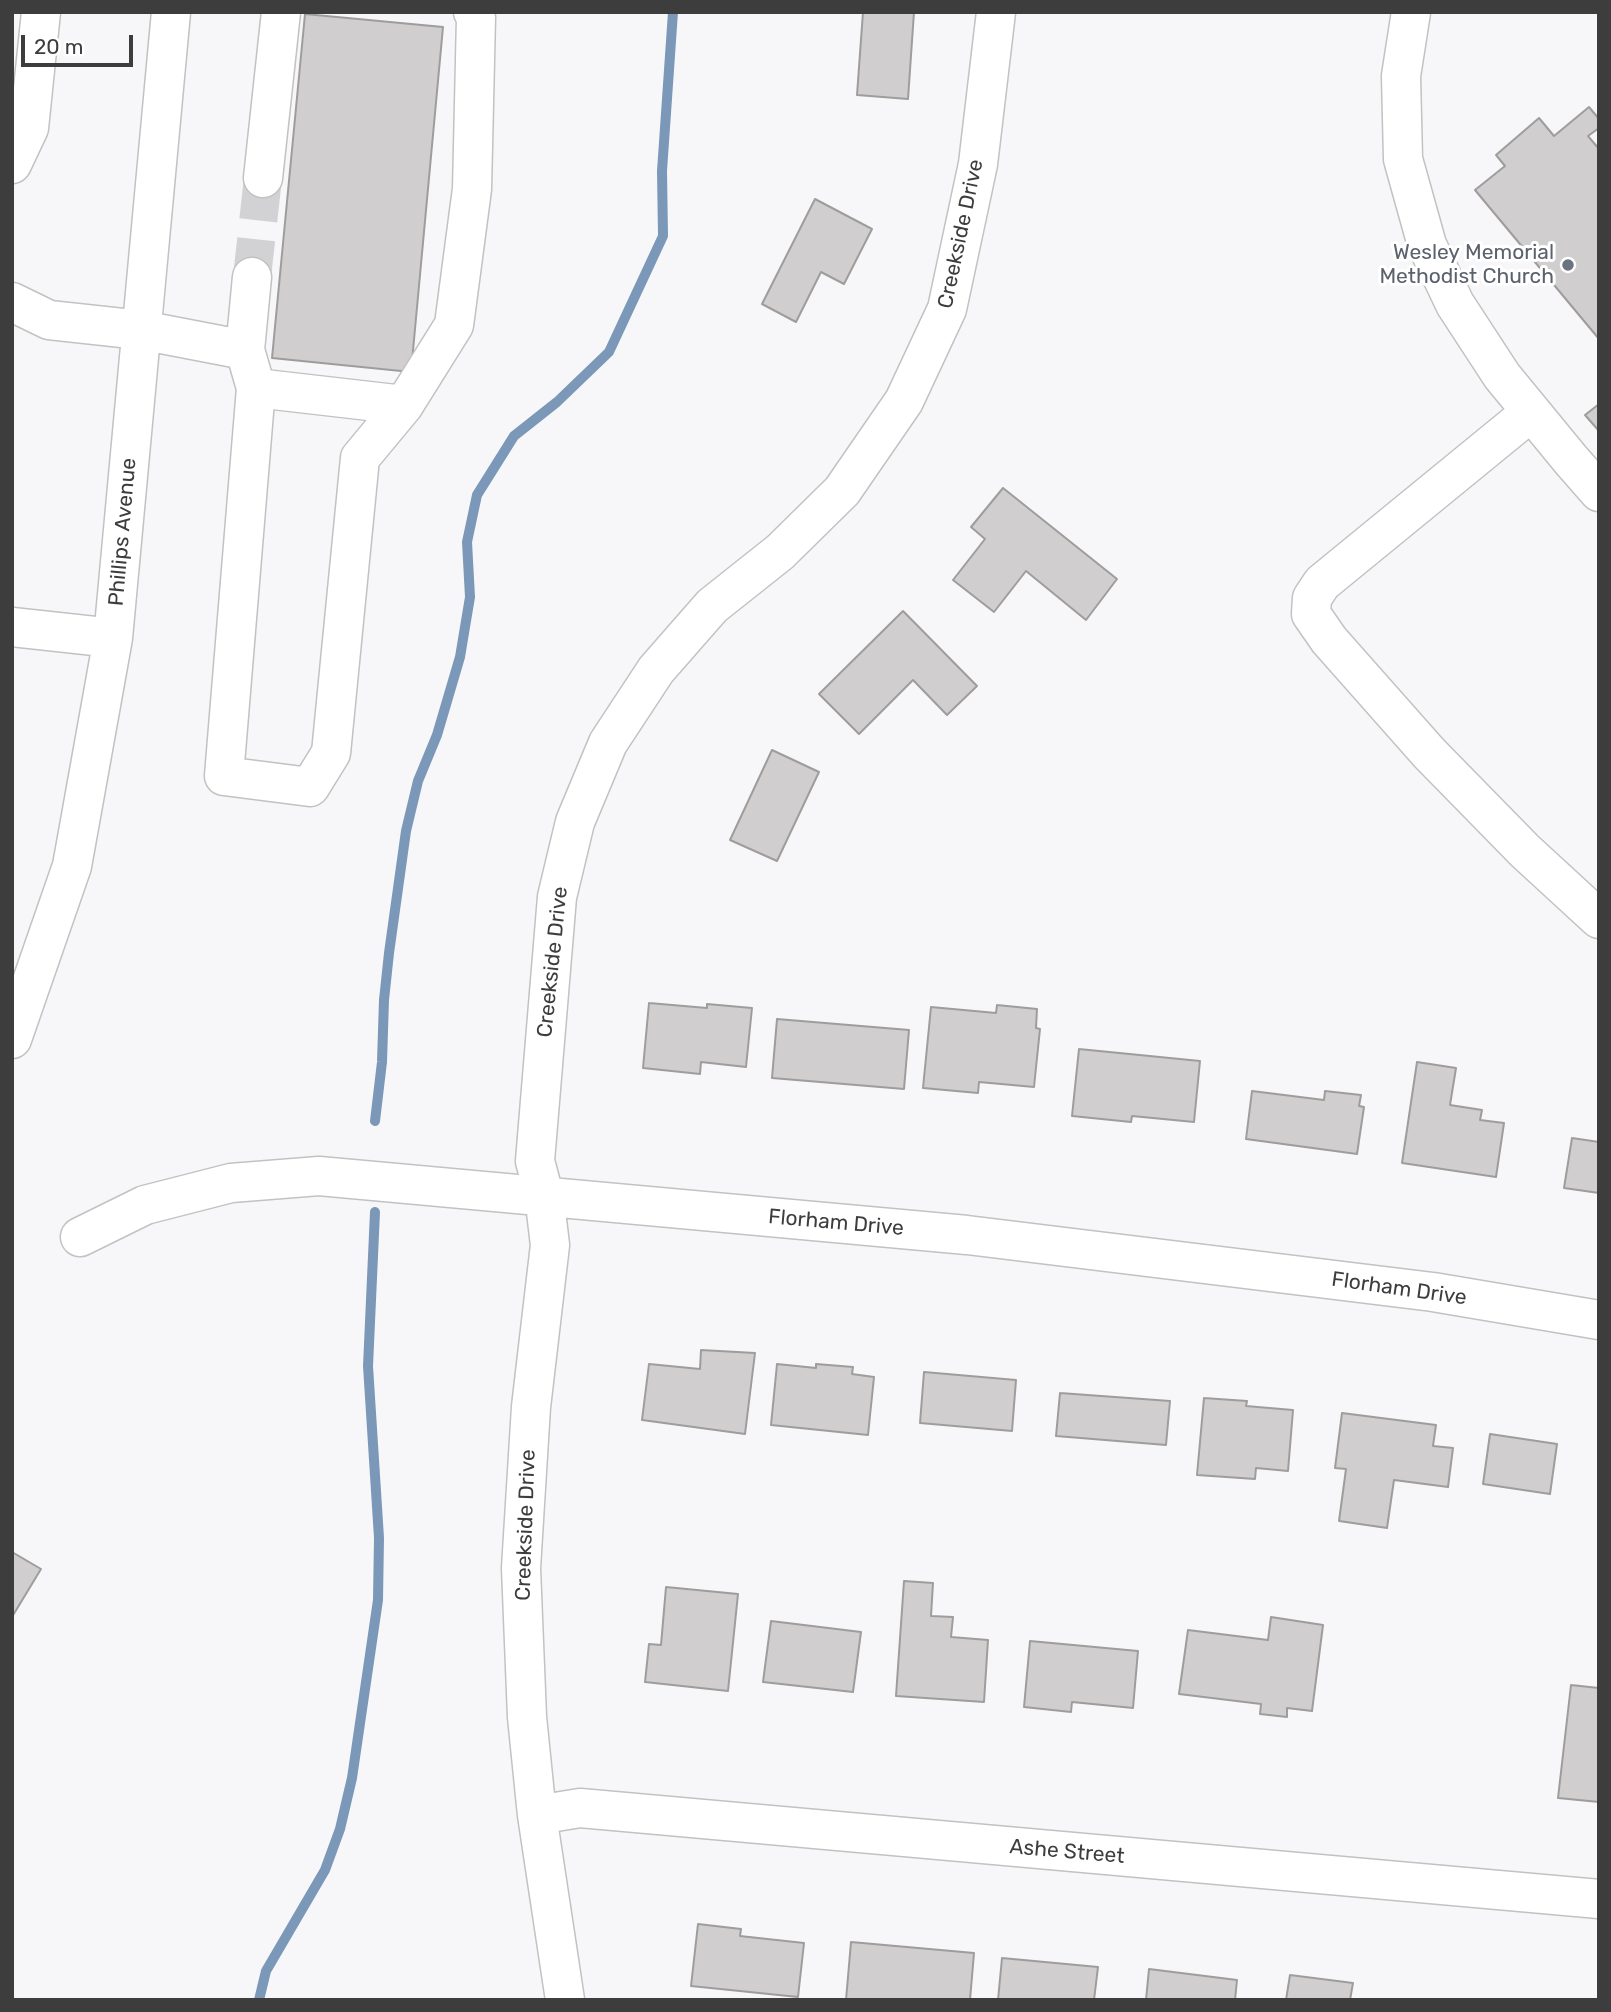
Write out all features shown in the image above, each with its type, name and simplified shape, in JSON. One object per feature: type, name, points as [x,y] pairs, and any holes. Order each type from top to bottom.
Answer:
[{"type":"street","points":[[12,164],[29,128],[41,12]]},
{"type":"street","name":"Phillips Avenue","points":[[12,1039],[72,866],[113,638],[171,12]]},
{"type":"street","points":[[263,178],[281,12]]},
{"type":"street","points":[[252,277],[244,350],[256,388],[224,776],[310,787],[331,753],[360,458],[404,405],[454,325],[472,189],[474,12]]},
{"type":"street","name":"Creekside Drive","points":[[565,2000],[537,1815],[527,1717],[521,1568],[531,1407],[550,1245],[544,1195],[535,1161],[557,897],[575,822],[608,743],[656,670],[712,606],[780,552],[842,491],[904,401],[947,309],[978,164],[996,12]]},
{"type":"street","points":[[1411,12],[1401,76],[1403,159],[1427,245],[1455,304],[1502,376],[1599,492]]},
{"type":"street","points":[[12,302],[49,320],[141,330],[244,350]]},
{"type":"street","points":[[256,388],[404,405]]},
{"type":"street","points":[[1531,412],[1322,583],[1312,598],[1311,614],[1329,640],[1429,753],[1525,851],[1599,919]]},
{"type":"street","points":[[12,627],[113,638]]},
{"type":"street","name":"Florham Drive","points":[[80,1237],[145,1205],[231,1183],[319,1176],[981,1237],[1433,1292],[1599,1320]]},
{"type":"street","name":"Ashe Street","points":[[537,1815],[580,1808],[1599,1899]]},
{"type":"building","points":[[863,12],[914,12],[908,99],[857,95]]},
{"type":"building","points":[[305,14],[443,27],[411,372],[272,358]]},
{"type":"building","name":"Wesley Memorial Methodist Church","points":[[1589,107],[1599,119],[1599,128],[1588,136],[1599,149],[1599,339],[1475,190],[1505,166],[1496,155],[1539,118],[1554,136]]},
{"type":"building","points":[[815,199],[872,229],[844,284],[821,272],[796,322],[762,304]]},
{"type":"building","points":[[1599,404],[1599,431],[1585,415]]},
{"type":"building","points":[[1003,488],[1117,579],[1086,620],[1026,571],[994,612],[953,580],[985,539],[971,527]]},
{"type":"building","points":[[903,611],[977,686],[947,715],[913,680],[859,734],[819,694]]},
{"type":"building","points":[[772,750],[819,772],[777,861],[730,840]]},
{"type":"building","points":[[649,1003],[707,1008],[707,1004],[752,1008],[746,1067],[701,1062],[700,1074],[643,1068]]},
{"type":"building","points":[[997,1005],[1037,1009],[1036,1028],[1040,1029],[1034,1087],[979,1082],[978,1093],[923,1088],[931,1007],[996,1013]]},
{"type":"building","points":[[777,1019],[909,1030],[904,1089],[772,1078]]},
{"type":"building","points":[[1079,1049],[1200,1061],[1194,1122],[1132,1116],[1131,1122],[1072,1116]]},
{"type":"building","points":[[1417,1062],[1456,1068],[1450,1105],[1482,1110],[1480,1120],[1504,1123],[1496,1177],[1402,1163]]},
{"type":"building","points":[[1252,1091],[1324,1100],[1325,1091],[1361,1095],[1359,1106],[1364,1107],[1357,1154],[1246,1139]]},
{"type":"building","points":[[1572,1138],[1599,1142],[1599,1193],[1564,1188]]},
{"type":"building","points":[[701,1350],[755,1353],[745,1434],[642,1420],[649,1364],[700,1369]]},
{"type":"building","points":[[777,1364],[816,1368],[816,1364],[853,1367],[852,1374],[874,1377],[868,1435],[771,1425]]},
{"type":"building","points":[[924,1372],[1016,1380],[1012,1431],[920,1423]]},
{"type":"building","points":[[1060,1393],[1170,1401],[1166,1445],[1056,1436]]},
{"type":"building","points":[[1204,1398],[1247,1401],[1246,1406],[1293,1410],[1288,1471],[1256,1468],[1255,1479],[1197,1475]]},
{"type":"building","points":[[1342,1413],[1436,1425],[1433,1446],[1453,1448],[1448,1487],[1394,1480],[1387,1528],[1339,1521],[1346,1469],[1335,1468]]},
{"type":"building","points":[[1490,1434],[1557,1444],[1550,1494],[1483,1484]]},
{"type":"building","points":[[12,1552],[41,1569],[12,1617]]},
{"type":"building","points":[[904,1581],[933,1583],[931,1616],[953,1617],[951,1637],[988,1640],[984,1702],[896,1696]]},
{"type":"building","points":[[666,1587],[738,1594],[728,1691],[645,1682],[649,1644],[661,1645]]},
{"type":"building","points":[[1271,1617],[1323,1625],[1312,1711],[1287,1708],[1287,1717],[1260,1714],[1261,1704],[1179,1694],[1188,1630],[1268,1640]]},
{"type":"building","points":[[771,1621],[861,1632],[853,1692],[763,1682]]},
{"type":"building","points":[[1030,1641],[1138,1651],[1133,1708],[1072,1702],[1071,1712],[1024,1707]]},
{"type":"building","points":[[1571,1685],[1599,1688],[1599,1802],[1558,1798]]},
{"type":"building","points":[[698,1924],[741,1929],[740,1936],[804,1943],[798,1997],[691,1986]]},
{"type":"building","points":[[851,1942],[974,1953],[970,2000],[846,2000]]},
{"type":"building","points":[[1002,1958],[1098,1967],[1094,2000],[998,2000]]},
{"type":"building","points":[[1149,1969],[1237,1980],[1235,2000],[1146,2000]]},
{"type":"building","points":[[1290,1975],[1353,1983],[1350,2000],[1286,2000]]},
{"type":"waterway","points":[[375,1121],[389,953],[406,831],[418,781],[437,735],[460,657],[470,597],[467,542],[477,495],[514,436],[557,402],[609,352],[663,236],[662,171],[673,12]]},
{"type":"waterway","points":[[259,2000],[266,1971],[325,1870],[340,1829],[352,1778],[378,1600],[379,1538],[368,1366],[375,1212]]},
{"type":"tunnel","points":[[252,277],[263,178]]},
{"type":"place","name":"Wesley Memorial Methodist Church","points":[[1568,265]]}]
